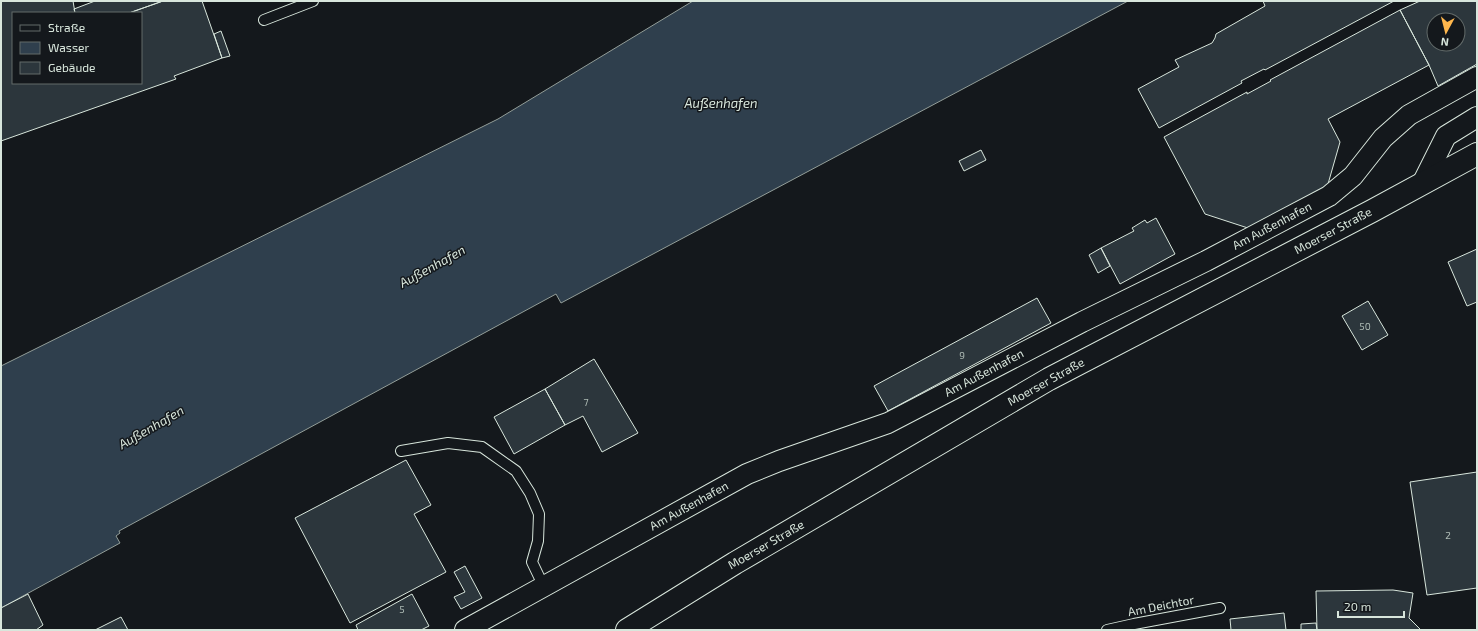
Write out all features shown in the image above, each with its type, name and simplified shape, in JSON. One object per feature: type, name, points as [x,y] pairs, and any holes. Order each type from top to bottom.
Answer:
[{"type":"street","name":"Am Außenhafen","points":[[465,630],[747,474],[779,461],[888,423],[1082,322],[1206,261],[1329,196],[1353,176],[1383,138],[1409,115],[1477,77]]},
{"type":"street","points":[[1422,184],[1446,136],[1477,117]]},
{"type":"street","name":"Moerser Straße","points":[[627,630],[735,563],[1050,379],[1477,154]]},
{"type":"lane","points":[[264,20],[313,1]]},
{"type":"lane","points":[[401,451],[448,443],[482,447],[516,471],[530,493],[539,514],[538,541],[532,562],[544,587]]},
{"type":"lane","name":"Am Deichtor","points":[[1107,630],[1220,608]]},
{"type":"water","name":"Außenhafen","points":[[693,1],[1128,1],[561,303],[556,294],[119,531],[120,533],[116,536],[120,543],[1,608],[1,366],[498,119]]},
{"type":"building","points":[[1,1],[73,1],[75,12],[12,12],[12,84],[142,84],[142,12],[132,12],[163,1],[202,1],[222,58],[174,76],[176,79],[1,141]]},
{"type":"building","points":[[95,1],[163,1],[132,12],[75,12],[74,9]]},
{"type":"building","points":[[1263,1],[1394,1],[1265,70],[1264,69],[1241,81],[1242,83],[1159,128],[1138,89],[1179,67],[1175,60],[1212,43],[1216,34],[1265,6]]},
{"type":"building","points":[[1420,1],[1477,1],[1477,64],[1438,86],[1429,65],[1400,10]]},
{"type":"building","points":[[1400,10],[1429,65],[1328,119],[1340,142],[1326,191],[1254,230],[1205,214],[1164,137],[1247,92],[1247,94],[1271,81],[1270,80]]},
{"type":"building","points":[[221,31],[230,56],[222,58],[214,34]]},
{"type":"building","points":[[981,150],[986,160],[964,171],[959,161]]},
{"type":"building","points":[[1156,218],[1175,254],[1120,284],[1101,248],[1134,231],[1132,228],[1145,220],[1147,223]]},
{"type":"building","points":[[1101,248],[1110,266],[1098,273],[1089,255]]},
{"type":"building","points":[[1477,249],[1477,302],[1467,306],[1448,262]]},
{"type":"building","points":[[1037,298],[1051,323],[888,411],[874,386]]},
{"type":"building","points":[[1368,301],[1388,335],[1362,350],[1342,316]]},
{"type":"building","points":[[594,359],[638,433],[602,452],[583,416],[565,425],[545,389]]},
{"type":"building","points":[[545,389],[565,425],[514,454],[494,417]]},
{"type":"building","points":[[406,460],[431,505],[414,514],[446,572],[350,623],[295,518]]},
{"type":"building","points":[[1477,472],[1477,588],[1427,595],[1410,482]]},
{"type":"building","points":[[465,566],[482,598],[461,609],[454,597],[465,592],[454,572]]},
{"type":"building","points":[[1393,590],[1413,593],[1409,618],[1421,630],[1317,630],[1316,591]]},
{"type":"building","points":[[28,594],[43,625],[36,630],[1,630],[1,608]]},
{"type":"building","points":[[412,594],[429,626],[421,630],[358,630],[356,625]]},
{"type":"building","points":[[1284,613],[1286,630],[1231,630],[1230,619]]},
{"type":"building","points":[[121,617],[128,630],[95,630]]},
{"type":"building","points":[[1316,623],[1317,630],[1301,630],[1301,624]]}]
